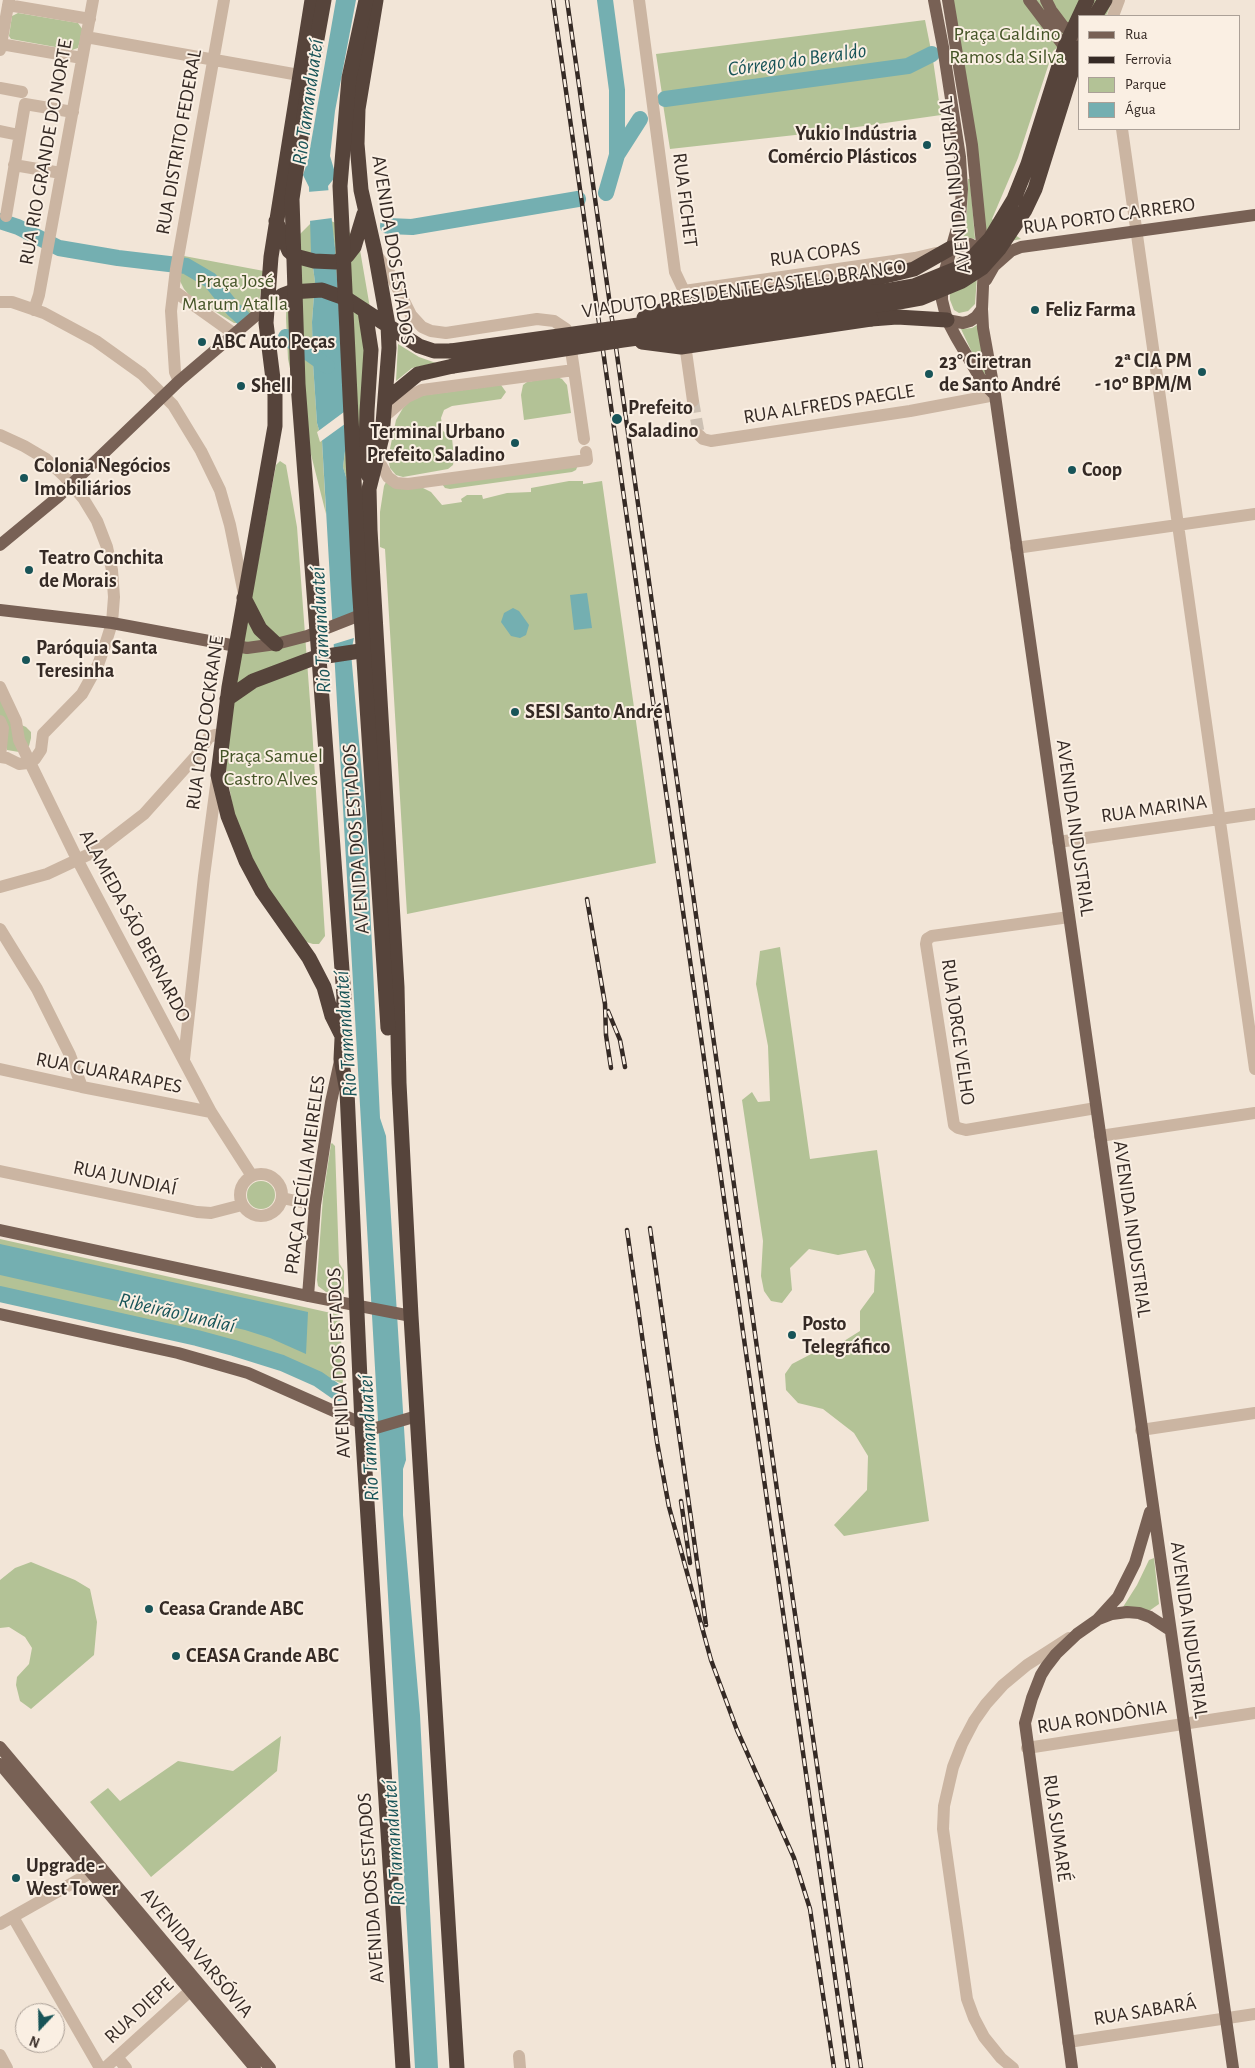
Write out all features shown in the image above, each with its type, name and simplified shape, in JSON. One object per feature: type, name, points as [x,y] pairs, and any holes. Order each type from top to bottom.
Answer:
[{"type":"highway","points":[[267,344],[266,307],[276,221],[312,0]]},
{"type":"highway","name":"AVENIDA DOS ESTADOS","points":[[324,0],[308,89],[292,200],[298,384],[344,997],[341,1059],[346,1091],[362,1306],[403,2068]]},
{"type":"highway","name":"AVENIDA DOS ESTADOS","points":[[366,0],[350,78],[340,186],[359,584],[388,1028],[399,1083]]},
{"type":"highway","name":"AVENIDA DOS ESTADOS","points":[[376,0],[357,126],[358,160],[365,210],[375,252],[388,325],[389,348],[384,416],[377,458],[369,489],[397,987],[406,1314],[411,1419],[457,2068]]},
{"type":"highway","name":"VIADUTO PRESIDENTE CASTELO BRANCO","points":[[1080,15],[1087,0]]},
{"type":"highway","points":[[1096,15],[1104,0]]},
{"type":"highway","name":"VIADUTO PRESIDENTE CASTELO BRANCO","points":[[266,307],[283,295],[298,290],[322,290],[347,300],[425,349],[452,359],[914,286],[935,279],[967,261],[990,239],[1014,199],[1028,164],[1065,46],[1078,19]]},
{"type":"highway","name":"VIADUTO PRESIDENTE CASTELO BRANCO","points":[[622,333],[899,302],[920,298],[962,281],[982,268],[999,249],[1025,210],[1035,189],[1078,51]]},
{"type":"highway","points":[[276,221],[289,251],[303,259],[336,262],[347,256],[354,248],[365,210]]},
{"type":"highway","points":[[622,333],[661,311],[689,304],[865,281],[914,269],[951,248]]},
{"type":"highway","points":[[267,344],[271,326],[283,295]]},
{"type":"highway","points":[[365,311],[371,350],[367,430],[369,489]]},
{"type":"highway","points":[[622,333],[680,347],[871,319],[897,317],[947,320]]},
{"type":"highway","name":"RUA LORD COCKRANE","points":[[218,775],[227,699],[276,426],[275,395],[267,344]]},
{"type":"highway","points":[[386,401],[418,374],[452,359]]},
{"type":"highway","points":[[244,598],[260,628],[276,644]]},
{"type":"highway","points":[[227,699],[253,681],[314,658],[360,652],[378,655]]},
{"type":"highway","points":[[218,775],[237,842],[257,882],[309,958],[324,986],[332,1016],[341,1034]]},
{"type":"main road","name":"AVENIDA INDUSTRIAL","points":[[934,0],[943,47],[962,179],[962,208],[941,291],[947,320],[972,366],[988,391],[995,395]]},
{"type":"main road","name":"AVENIDA INDUSTRIAL","points":[[948,0],[972,145],[983,251],[984,282],[982,309],[1233,2068]]},
{"type":"main road","points":[[1029,0],[1078,65]]},
{"type":"main road","points":[[1046,0],[1063,26],[1078,37]]},
{"type":"main road","name":"RUA PORTO CARRERO","points":[[984,282],[994,266],[1015,248],[1255,215]]},
{"type":"main road","points":[[951,248],[970,244],[983,251]]},
{"type":"main road","points":[[0,545],[58,497],[163,395],[233,333],[266,307]]},
{"type":"main road","points":[[947,320],[963,323],[970,321],[982,309]]},
{"type":"main road","points":[[0,610],[112,623],[247,648],[276,644],[313,634],[375,609]]},
{"type":"main road","name":"PRAÇA CECÍLIA MEIRELES","points":[[308,1296],[316,1205],[331,1102],[341,1059]]},
{"type":"main road","points":[[0,1230],[308,1296],[406,1314]]},
{"type":"main road","points":[[0,1314],[178,1353],[231,1368],[271,1382],[369,1426],[411,1419]]},
{"type":"main road","name":"RUA SUMARÉ","points":[[1072,2068],[1025,1723],[1041,1675],[1056,1654],[1077,1634],[1097,1620],[1118,1597],[1129,1577],[1142,1542],[1152,1505]]},
{"type":"main road","name":"RUA SUMARÉ","points":[[1097,1620],[1112,1614],[1139,1613],[1150,1617],[1170,1630]]},
{"type":"main road","name":"AVENIDA VARSÓVIA","points":[[0,1747],[190,1991],[255,2068]]},
{"type":"main road","name":"AVENIDA VARSÓVIA","points":[[0,1764],[193,1977],[270,2068]]},
{"type":"street","name":"RUA RIO GRANDE DO NORTE","points":[[34,310],[40,295],[93,0]]},
{"type":"street","name":"RUA DISTRITO FEDERAL","points":[[179,381],[175,372],[171,311],[176,265],[224,0]]},
{"type":"street","name":"RUA FICHET","points":[[639,0],[675,272],[684,291]]},
{"type":"street","points":[[1113,15],[1119,0]]},
{"type":"street","points":[[82,58],[0,46],[9,2],[90,19]]},
{"type":"street","points":[[86,37],[299,75]]},
{"type":"street","points":[[0,88],[23,98],[73,112]]},
{"type":"street","points":[[6,216],[6,179],[14,165],[20,135],[23,98]]},
{"type":"street","points":[[1122,130],[1255,1069]]},
{"type":"street","points":[[0,131],[20,135]]},
{"type":"street","points":[[14,165],[61,173]]},
{"type":"street","name":"RUA COPAS","points":[[684,291],[915,258],[951,248]]},
{"type":"street","points":[[375,252],[392,278],[411,315],[422,327],[431,331],[446,333],[537,319],[554,321],[566,330],[569,336],[584,439]]},
{"type":"street","points":[[174,291],[233,333]]},
{"type":"street","points":[[684,291],[679,304],[693,401]]},
{"type":"street","points":[[4,301],[34,310],[62,322],[113,351],[142,374],[182,418],[208,464],[220,490],[230,525],[244,598]]},
{"type":"street","points":[[384,416],[407,397],[422,390],[574,370]]},
{"type":"street","name":"RUA ALFREDS PAEGLE","points":[[699,435],[703,439],[711,441],[887,415],[995,395]]},
{"type":"street","points":[[0,435],[40,455],[72,484],[93,514],[107,547],[114,583],[112,623],[98,665],[85,690],[75,704],[43,734],[39,753],[30,762],[19,764],[0,757],[3,728],[0,721]]},
{"type":"street","points":[[377,458],[385,474],[392,480],[408,484],[588,460],[586,452]]},
{"type":"street","points":[[1016,548],[1255,514]]},
{"type":"street","name":"ALAMEDA SÃO BERNARDO","points":[[0,686],[16,721],[19,740],[78,862],[211,1112],[252,1176]]},
{"type":"street","points":[[0,887],[47,874],[78,862],[116,838],[144,814],[196,756],[209,737],[223,734]]},
{"type":"street","name":"RUA LORD COCKRANE","points":[[184,1059],[204,876],[218,775]]},
{"type":"street","name":"RUA MARINA","points":[[1058,842],[1255,814]]},
{"type":"street","name":"RUA JORGE VELHO","points":[[1069,917],[932,936],[927,939],[926,944],[952,1121],[958,1128],[966,1130],[1096,1108]]},
{"type":"street","points":[[0,929],[37,989],[70,1055],[82,1088]]},
{"type":"street","name":"RUA GUARARAPES","points":[[0,1069],[82,1088],[211,1112]]},
{"type":"street","points":[[1100,1136],[1255,1113]]},
{"type":"street","name":"RUA JUNDIAÍ","points":[[0,1171],[196,1212],[211,1213],[242,1205]]},
{"type":"street","points":[[264,1175],[276,1180],[280,1186],[282,1198],[277,1209],[268,1216],[256,1216],[242,1205],[240,1192],[242,1186],[252,1176],[264,1175]]},
{"type":"street","points":[[282,1198],[316,1205]]},
{"type":"street","points":[[1141,1430],[1255,1413]]},
{"type":"street","points":[[1013,2068],[1001,2058],[984,2037],[967,2000],[943,1829],[948,1788],[962,1744],[974,1721],[986,1704],[1014,1675],[1041,1654],[1077,1634]]},
{"type":"street","points":[[1014,1675],[1029,1672],[1041,1675]]},
{"type":"street","name":"RUA RONDÔNIA","points":[[1027,1748],[1255,1713]]},
{"type":"street","points":[[0,1924],[96,1870]]},
{"type":"street","points":[[13,1917],[100,2068]]},
{"type":"street","name":"RUA DIEPE","points":[[105,2068],[190,1991],[193,1977]]},
{"type":"street","name":"RUA SABARÁ","points":[[1068,2042],[1255,2014]]},
{"type":"street","points":[[0,2055],[7,2068]]},
{"type":"street","points":[[117,2057],[126,2068]]},
{"type":"green space","name":"Praça Galdino Ramos da Silva","points":[[953,0],[1113,0],[1106,15],[1078,15],[1065,41],[1053,51],[1018,158],[992,219],[1021,239],[1000,243],[986,231]]},
{"type":"green space","points":[[18,13],[78,23],[83,30],[78,48],[72,50],[11,39],[9,36],[12,16]]},
{"type":"green space","points":[[925,20],[931,50],[916,58],[662,94],[656,54]]},
{"type":"green space","points":[[933,60],[941,115],[822,132],[670,149],[663,104],[904,70],[919,67]]},
{"type":"green space","points":[[968,179],[970,179],[975,239],[963,237],[967,212]]},
{"type":"green space","points":[[331,221],[343,226],[354,237],[360,250],[370,308],[373,354],[353,500],[343,467],[347,435],[335,248]]},
{"type":"green space","points":[[311,223],[311,252],[315,282],[312,322],[313,363],[317,423],[322,440],[326,514],[288,359],[287,290],[297,237]]},
{"type":"green space","name":"Praça José Marum Atalla","points":[[184,256],[264,271],[258,308],[239,323],[234,323],[190,296],[180,281]]},
{"type":"green space","points":[[977,277],[975,304],[968,311],[959,313],[954,310],[950,300],[950,288]]},
{"type":"green space","points":[[979,324],[986,374],[983,376],[961,329],[972,328]]},
{"type":"green space","points":[[398,344],[419,357],[436,363],[412,368],[396,381]]},
{"type":"green space","points":[[557,377],[562,379],[567,385],[571,413],[524,420],[521,395],[523,385],[527,382]]},
{"type":"green space","points":[[501,385],[506,392],[501,399],[452,406],[444,410],[441,418],[443,431],[452,438],[454,458],[453,465],[448,469],[403,477],[396,475],[390,468],[388,458],[396,420],[409,402],[418,396]]},
{"type":"green space","name":"Praça Samuel Castro Alves","points":[[280,461],[286,465],[297,527],[325,936],[319,944],[303,941],[265,886],[237,830],[226,769],[234,692],[276,465]]},
{"type":"green space","points":[[578,465],[576,470],[572,472],[450,489],[445,488],[442,484]]},
{"type":"green space","name":"SESI Santo André","points":[[569,481],[583,481],[583,484],[602,481],[656,863],[407,914],[385,549],[380,547],[380,512],[384,486],[386,482],[423,488],[431,492],[442,505],[462,502],[461,499],[467,495],[482,495],[483,499],[507,493],[531,492],[531,488]]},
{"type":"green space","points":[[0,695],[17,723],[26,727],[31,732],[29,746],[19,752],[7,750],[0,718]]},
{"type":"green space","points":[[780,947],[810,1159],[877,1150],[929,1521],[844,1536],[834,1525],[867,1490],[868,1456],[854,1433],[823,1409],[798,1403],[786,1390],[785,1374],[792,1364],[815,1352],[828,1351],[860,1331],[860,1311],[874,1292],[875,1270],[866,1250],[838,1255],[809,1249],[790,1268],[792,1290],[782,1303],[771,1301],[764,1291],[761,1276],[763,1241],[742,1100],[752,1092],[758,1102],[770,1101],[768,1046],[756,984],[760,951]]},
{"type":"green space","points":[[332,1143],[335,1146],[339,1263],[344,1271],[344,1294],[326,1292],[318,1286],[317,1280],[323,1197]]},
{"type":"green space","points":[[261,1181],[271,1185],[275,1195],[271,1205],[261,1209],[251,1205],[247,1195],[251,1185]]},
{"type":"green space","points":[[0,1239],[340,1315],[343,1384],[243,1344],[0,1289]]},
{"type":"green space","points":[[1154,1558],[1159,1604],[1149,1611],[1123,1607],[1137,1585],[1149,1560]]},
{"type":"green space","points":[[31,1562],[75,1580],[90,1589],[97,1622],[94,1655],[31,1709],[20,1701],[16,1685],[17,1677],[29,1664],[32,1648],[25,1637],[9,1627],[0,1628],[0,1580],[15,1568]]},
{"type":"green space","points":[[281,1736],[277,1771],[151,1877],[90,1802],[108,1788],[120,1801],[178,1761],[233,1771]]},
{"type":"water","points":[[336,0],[356,0],[335,111],[330,156],[336,176],[328,186],[335,248],[347,435],[343,467],[353,500],[356,627],[351,653],[366,819],[380,1118],[386,1136],[406,1460],[403,1469],[403,1515],[420,1715],[438,2068],[415,2068],[322,440],[317,423],[313,363],[312,322],[315,282],[311,252],[309,187],[303,175],[308,160]]},
{"type":"water","points":[[587,593],[592,628],[574,630],[570,595]]},
{"type":"water","points":[[513,608],[519,611],[529,625],[526,635],[520,638],[511,636],[501,622],[504,613]]},
{"type":"water","points":[[0,1244],[308,1312],[306,1354],[270,1338],[245,1330],[0,1275]]},
{"type":"pier","points":[[331,190],[332,218],[309,221],[307,192]]},
{"type":"pier","points":[[348,409],[349,421],[320,442],[317,432]]},
{"type":"pier","points":[[353,615],[357,637],[331,645],[330,626]]},
{"type":"waterway","points":[[605,0],[617,90],[617,155]]},
{"type":"waterway","name":"Córrego do Beraldo","points":[[665,99],[908,66],[932,54]]},
{"type":"waterway","name":"Córrego do Beraldo","points":[[606,193],[617,155],[640,119]]},
{"type":"waterway","name":"Córrego do Beraldo","points":[[388,226],[412,227],[578,199]]},
{"type":"waterway","points":[[0,221],[18,227],[59,248],[118,258],[186,266],[210,280],[233,309],[244,319]]},
{"type":"waterway","points":[[286,337],[327,366]]},
{"type":"waterway","name":"Ribeirão Jundiaí","points":[[0,1294],[234,1348],[282,1363],[318,1379],[338,1393]]},
{"type":"tunnel","points":[[693,401],[699,435]]},
{"type":"railway","points":[[553,0],[848,2068]]},
{"type":"railway","points":[[567,0],[779,1504],[861,2068]]},
{"type":"railway","points":[[587,899],[605,1004],[606,1035],[611,1068]]},
{"type":"railway","points":[[608,1011],[620,1040],[625,1067]]},
{"type":"railway","points":[[650,1228],[706,1625]]},
{"type":"railway","points":[[627,1230],[657,1442],[669,1507],[711,1660],[737,1730],[794,1858],[810,1909],[834,2068]]},
{"type":"railway","points":[[681,1501],[690,1563]]},
{"type":"place","name":"Yukio Indústria Comércio Plásticos","points":[[927,145]]},
{"type":"place","name":"Feliz Farma","points":[[1035,310]]},
{"type":"place","name":"ABC Auto Peças","points":[[202,342]]},
{"type":"place","name":"2ª CIA PM - 10º BPM/M","points":[[1202,372]]},
{"type":"place","name":"23° Ciretran de Santo André","points":[[929,374]]},
{"type":"place","name":"Shell","points":[[241,386]]},
{"type":"place","name":"Prefeito Saladino","points":[[617,419]]},
{"type":"place","name":"Terminal Urbano Prefeito Saladino","points":[[515,443]]},
{"type":"place","name":"Coop","points":[[1072,470]]},
{"type":"place","name":"Colonia Negócios Imobiliários","points":[[24,478]]},
{"type":"place","name":"Teatro Conchita de Morais","points":[[29,570]]},
{"type":"place","name":"Paróquia Santa Teresinha","points":[[26,660]]},
{"type":"place","name":"SESI Santo André","points":[[515,712]]},
{"type":"place","name":"Posto Telegráfico","points":[[792,1335]]},
{"type":"place","name":"Ceasa Grande ABC","points":[[149,1609]]},
{"type":"place","name":"CEASA Grande ABC","points":[[176,1656]]},
{"type":"place","name":"Upgrade - West Tower","points":[[16,1878]]},
{"type":"water label","name":"Rio Tamanduateí","points":[[308,102]]},
{"type":"water label","name":"Rio Tamanduateí","points":[[321,630]]},
{"type":"water label","name":"Rio Tamanduateí","points":[[346,1034]]},
{"type":"water label","name":"Rio Tamanduateí","points":[[369,1438]]},
{"type":"water label","name":"Rio Tamanduateí","points":[[394,1843]]}]
